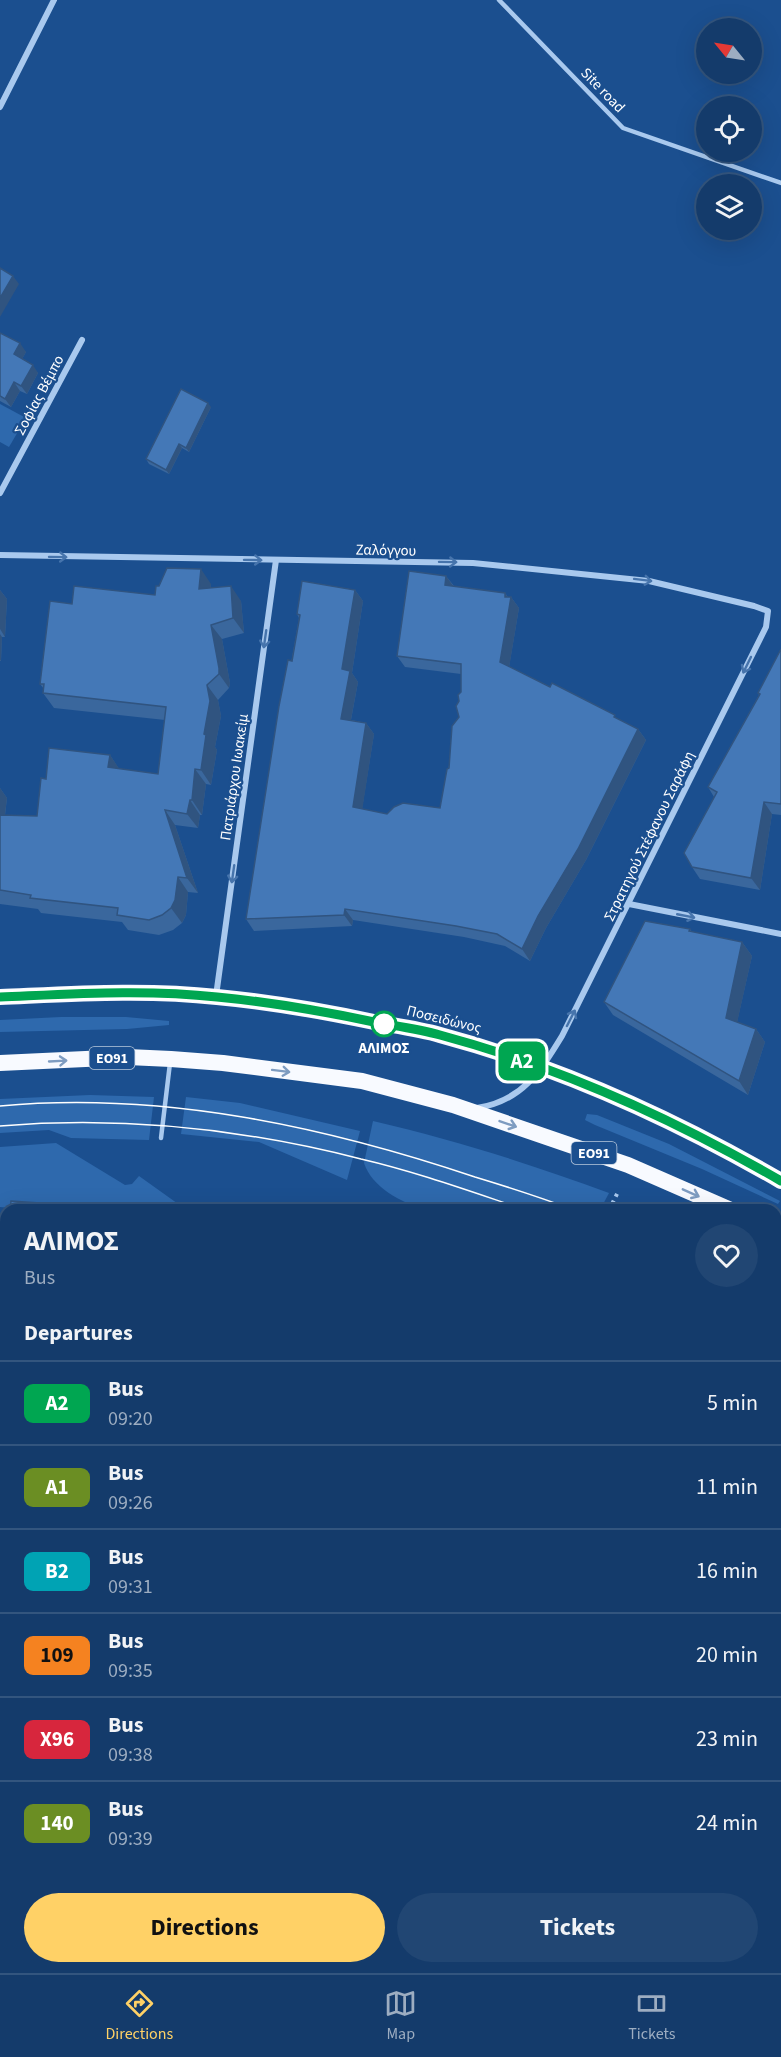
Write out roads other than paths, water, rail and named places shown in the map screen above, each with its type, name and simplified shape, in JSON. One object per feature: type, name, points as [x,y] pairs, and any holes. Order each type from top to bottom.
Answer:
[{"type":"highway","name":"Ποσειδώνος","points":[[0,997],[128,992],[216,996],[320,1011],[438,1035],[483,1047],[589,1085],[667,1119],[781,1181]]},
{"type":"highway","name":"ΕΟ91","points":[[0,1064],[128,1057],[171,1059],[223,1063],[362,1081],[453,1105],[628,1165],[717,1204]]},
{"type":"street","points":[[0,107],[54,0]]},
{"type":"street","name":"Σοφίας Βέμπο","points":[[0,494],[82,340]]},
{"type":"street","name":"Ζαλόγγου","points":[[0,555],[473,563],[649,581],[754,606],[768,612]]},
{"type":"street","name":"Πατριάρχου Ιωακείμ","points":[[216,996],[276,560]]},
{"type":"street","name":"Στρατηγού Στέφανου Σαράφη","points":[[453,1105],[475,1108],[509,1098],[529,1083],[542,1068],[562,1036],[629,904],[766,627],[768,612]]},
{"type":"street","points":[[629,904],[781,934]]},
{"type":"lane","name":"Site road","points":[[498,0],[623,128],[781,183]]},
{"type":"lane","points":[[161,1138],[171,1059]]},
{"type":"tram line","points":[[0,1106],[60,1103],[121,1104],[181,1108],[241,1117],[359,1142],[557,1204]]},
{"type":"tram line","points":[[0,1126],[45,1123],[137,1124],[227,1133],[272,1140],[382,1164],[508,1204]]},
{"type":"place","name":"ΑΛΙΜΟΣ","points":[[384,1024]]}]
